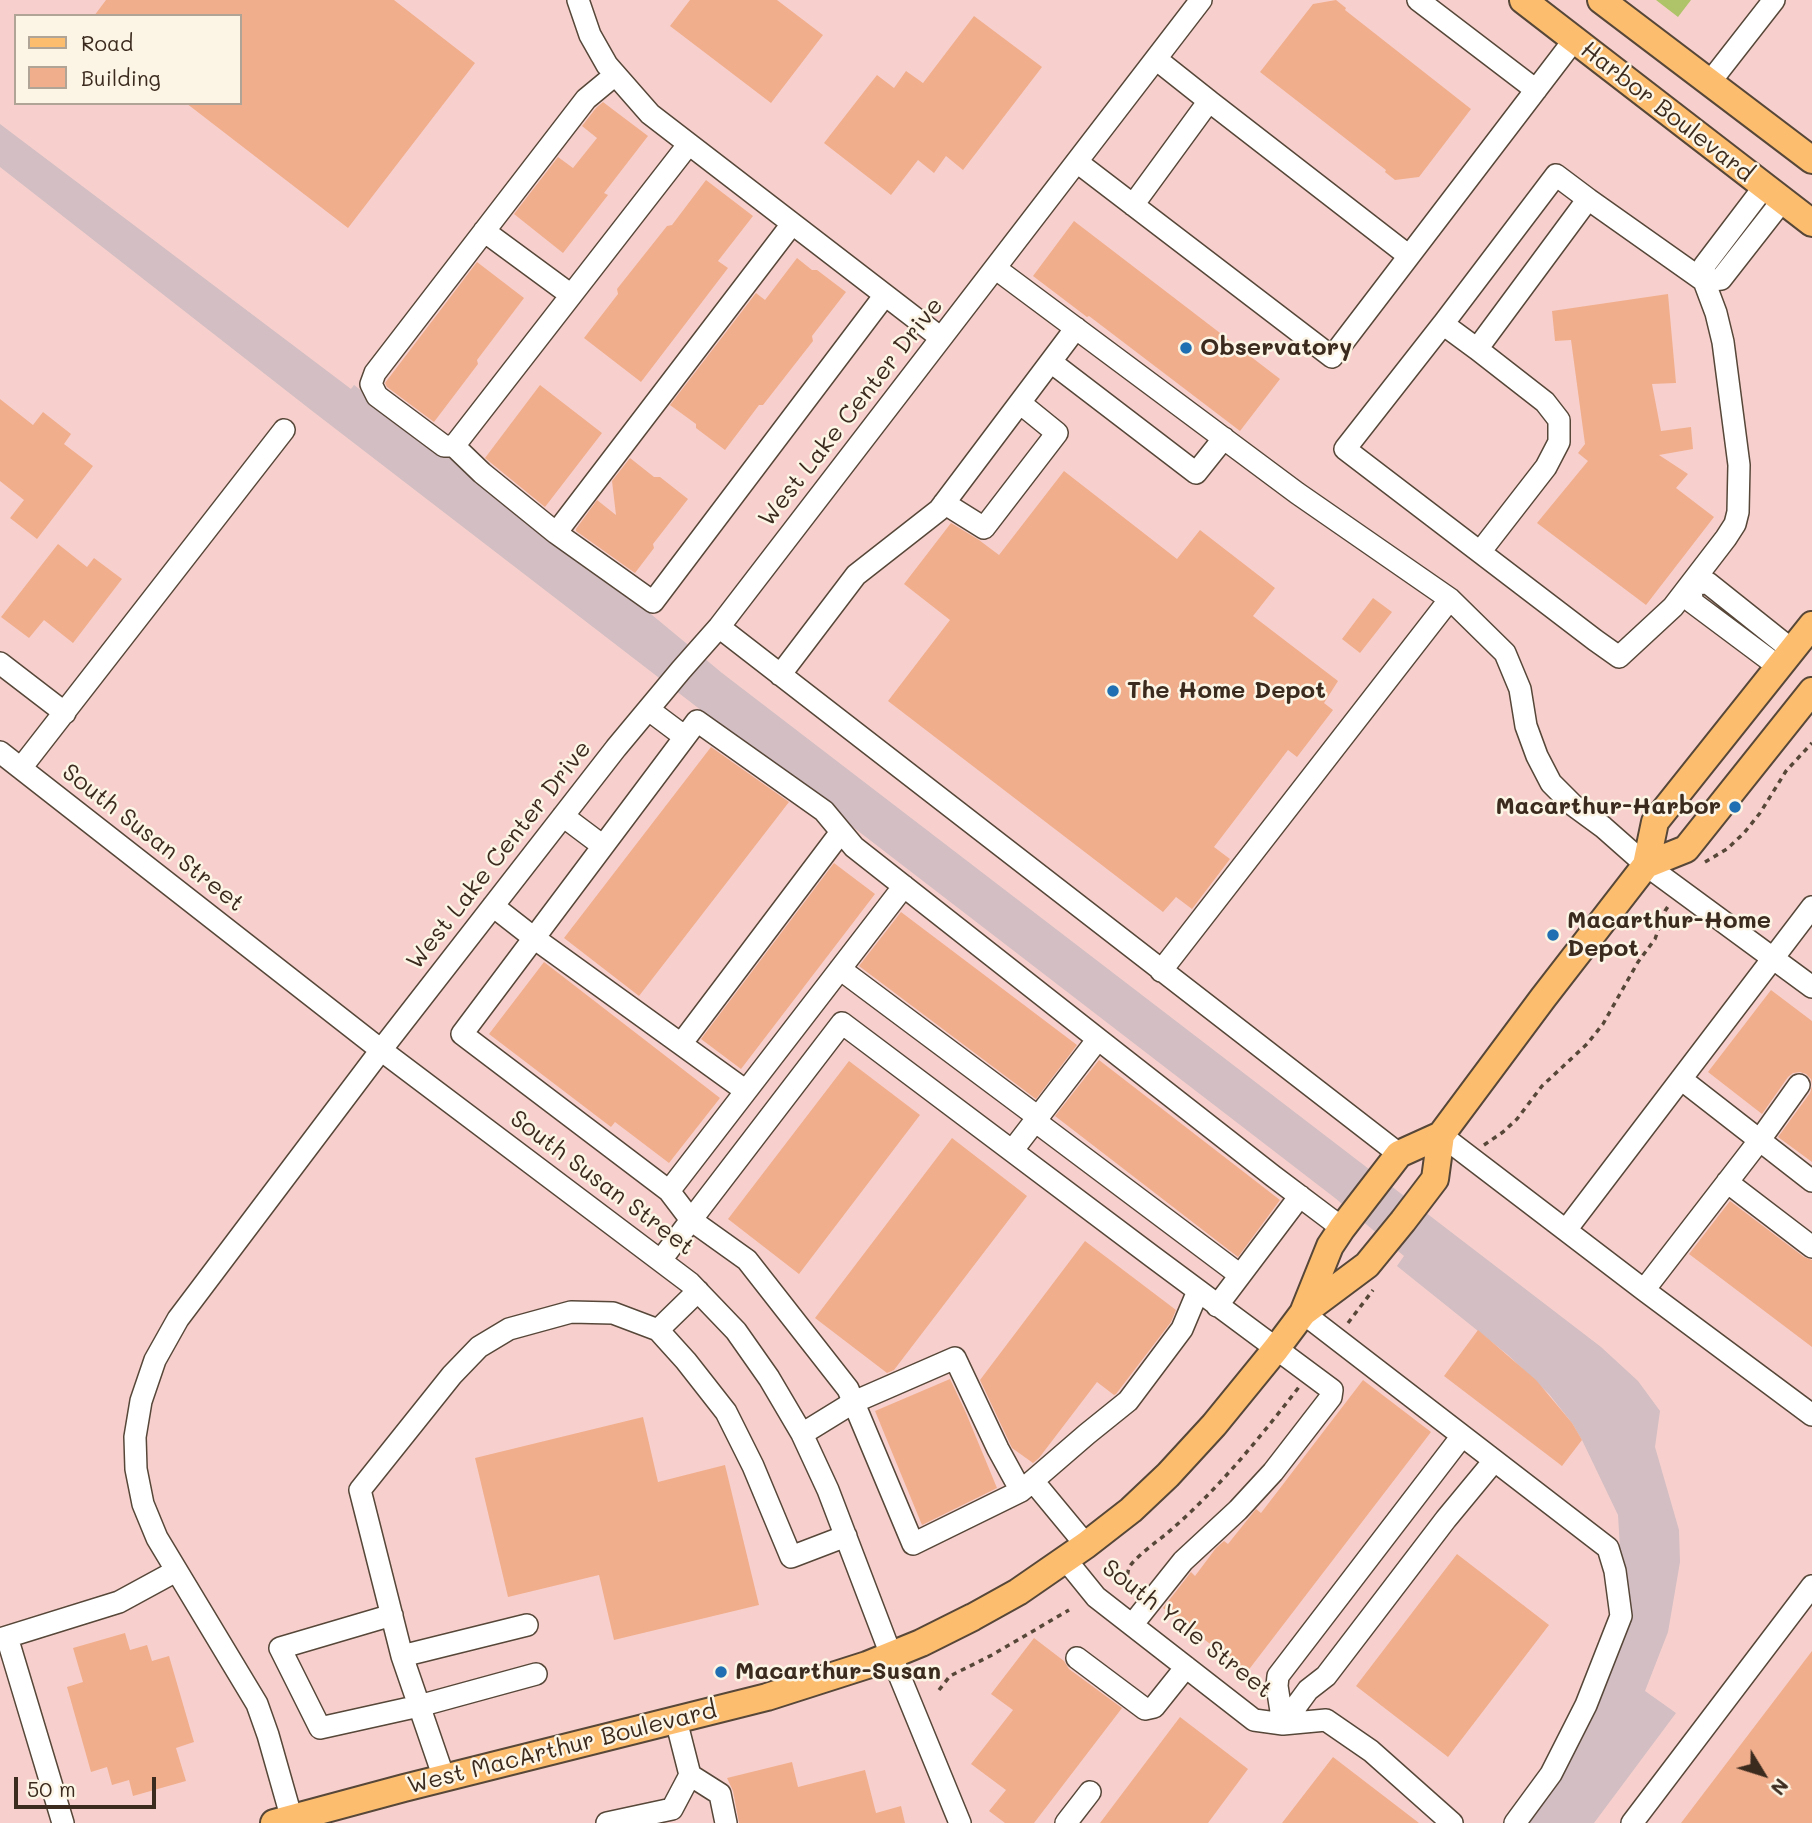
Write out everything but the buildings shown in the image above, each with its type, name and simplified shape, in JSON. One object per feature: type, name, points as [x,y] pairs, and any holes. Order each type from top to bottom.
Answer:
[{"type":"main road","name":"Harbor Boulevard","points":[[1523,0],[1812,223]]},
{"type":"main road","name":"Harbor Boulevard","points":[[1601,0],[1812,160]]},
{"type":"main road","name":"West MacArthur Boulevard","points":[[1303,1312],[1367,1265],[1435,1179],[1441,1135],[1646,865],[1655,822],[1812,625]]},
{"type":"main road","points":[[1646,865],[1686,849],[1812,691]]},
{"type":"main road","name":"West MacArthur Boulevard","points":[[286,1821],[444,1778],[767,1697],[891,1656],[1018,1592],[1076,1553],[1131,1510],[1168,1475],[1214,1425],[1303,1312],[1330,1246],[1399,1154],[1441,1135]]},
{"type":"street","points":[[578,0],[590,35],[607,65],[650,114],[941,338]]},
{"type":"street","name":"West Lake Center Drive","points":[[286,1821],[268,1735],[257,1704],[157,1538],[143,1504],[136,1469],[135,1437],[141,1401],[155,1360],[178,1319],[381,1050],[616,748],[719,627],[1201,0]]},
{"type":"street","points":[[1419,0],[1536,90]]},
{"type":"street","points":[[1710,82],[1774,0]]},
{"type":"street","points":[[1077,162],[1332,357],[1574,40]]},
{"type":"street","points":[[1156,59],[1409,256]]},
{"type":"street","points":[[615,75],[586,99],[375,373],[372,384],[377,396],[444,446],[454,446],[482,473],[556,533],[653,602],[886,295]]},
{"type":"street","points":[[1133,205],[1209,101]]},
{"type":"street","points":[[454,446],[688,145]]},
{"type":"street","points":[[1704,281],[1556,175],[1345,449],[1619,657],[1673,607],[1735,524],[1740,498],[1739,465],[1724,342],[1704,281],[1703,266],[1773,194]]},
{"type":"street","points":[[1477,349],[1588,200]]},
{"type":"street","points":[[556,533],[792,224]]},
{"type":"street","points":[[484,231],[571,295]]},
{"type":"street","points":[[995,268],[1297,492],[1450,599],[1506,653],[1520,689],[1526,726],[1551,783],[1573,805],[1646,865],[1812,987]]},
{"type":"street","points":[[1443,324],[1545,402],[1559,420],[1559,442],[1546,467],[1480,552]]},
{"type":"street","points":[[780,675],[856,575],[939,510],[1076,328]]},
{"type":"street","points":[[1051,362],[1196,473],[1224,438]]},
{"type":"street","points":[[944,503],[984,528],[1057,433],[1020,403]]},
{"type":"street","points":[[21,768],[284,430]]},
{"type":"street","points":[[1691,584],[1708,583],[1786,658]]},
{"type":"street","points":[[1161,971],[1450,599]]},
{"type":"street","points":[[719,627],[1399,1154]]},
{"type":"street","points":[[0,663],[65,713]]},
{"type":"street","points":[[649,710],[685,737]]},
{"type":"street","points":[[1198,1291],[1182,1329],[1128,1401],[1027,1486],[913,1544],[848,1389],[747,1260],[691,1220],[669,1191],[462,1034],[697,721],[824,811],[854,847],[1342,1228]]},
{"type":"street","name":"South Susan Street","points":[[0,752],[381,1050],[661,1260],[698,1291],[743,1340],[803,1434],[960,1823]]},
{"type":"street","points":[[563,816],[603,846]]},
{"type":"street","points":[[681,1044],[841,832]]},
{"type":"street","points":[[669,1191],[904,886]]},
{"type":"street","points":[[493,906],[746,1091]]},
{"type":"street","points":[[1566,1230],[1812,907]]},
{"type":"street","points":[[840,969],[1240,1275]]},
{"type":"street","points":[[661,1260],[842,1023],[1332,1390],[1331,1397],[1273,1472],[1238,1510],[1183,1561],[1132,1625]]},
{"type":"street","points":[[1012,1151],[1098,1039]]},
{"type":"street","points":[[1681,1079],[1812,1181]]},
{"type":"street","points":[[1644,1290],[1799,1085]]},
{"type":"street","points":[[1441,1135],[1812,1415]]},
{"type":"street","points":[[1727,1182],[1812,1247]]},
{"type":"street","points":[[1217,1306],[1300,1196]]},
{"type":"street","points":[[657,1330],[698,1291]]},
{"type":"street","points":[[444,1778],[402,1656],[360,1490],[452,1375],[480,1347],[509,1329],[571,1312],[613,1313],[657,1330],[686,1361],[726,1412],[753,1466],[791,1557],[846,1536]]},
{"type":"street","points":[[1303,1312],[1608,1548],[1615,1571],[1620,1616],[1586,1705],[1551,1774],[1515,1823]]},
{"type":"street","name":"South Yale Street","points":[[854,1402],[955,1358],[998,1449],[1076,1553],[1096,1597],[1254,1720],[1283,1724],[1326,1720],[1371,1751],[1452,1823]]},
{"type":"street","points":[[803,1434],[854,1402]]},
{"type":"street","points":[[1283,1724],[1278,1676],[1462,1436]]},
{"type":"street","points":[[1283,1724],[1308,1690],[1326,1676],[1446,1519],[1494,1461]]},
{"type":"street","points":[[62,1823],[3,1638],[120,1602],[176,1571]]},
{"type":"street","points":[[1632,1823],[1812,1586]]},
{"type":"street","points":[[392,1615],[280,1648],[320,1728],[419,1706],[536,1674]]},
{"type":"street","points":[[402,1656],[527,1625]]},
{"type":"street","points":[[1077,1658],[1145,1709],[1154,1707],[1185,1667]]},
{"type":"street","points":[[607,1823],[672,1809],[690,1775],[676,1720]]},
{"type":"street","points":[[690,1775],[720,1794],[726,1823]]},
{"type":"street","points":[[1066,1823],[1090,1792]]},
{"type":"path","points":[[1483,1145],[1517,1119],[1542,1086],[1587,1044],[1603,1024],[1638,962],[1655,939],[1665,911],[1699,866],[1727,849],[1744,832],[1760,813],[1786,771],[1812,743]]},
{"type":"path","points":[[939,1690],[950,1676],[1069,1610]]},
{"type":"shaded area","points":[[0,0],[1812,0],[1812,1823],[0,1823]]},
{"type":"shaded area","points":[[0,124],[351,389],[354,385],[634,600],[722,673],[1601,1347],[1638,1381],[1660,1411],[1655,1447],[1679,1530],[1680,1562],[1668,1632],[1645,1691],[1676,1713],[1594,1823],[1505,1823],[1526,1794],[1569,1720],[1612,1622],[1622,1583],[1618,1515],[1582,1440],[1549,1394],[1508,1355],[1397,1266],[1404,1256],[1335,1198],[311,410],[0,167]]},
{"type":"green space","points":[[1656,0],[1691,0],[1678,17]]},
{"type":"place","name":"Observatory","points":[[1186,348]]},
{"type":"place","name":"The Home Depot","points":[[1113,691]]},
{"type":"place","name":"Macarthur-Harbor","points":[[1735,807]]},
{"type":"place","name":"Macarthur-Home Depot","points":[[1553,935]]},
{"type":"place","name":"Macarthur-Susan","points":[[721,1672]]}]
